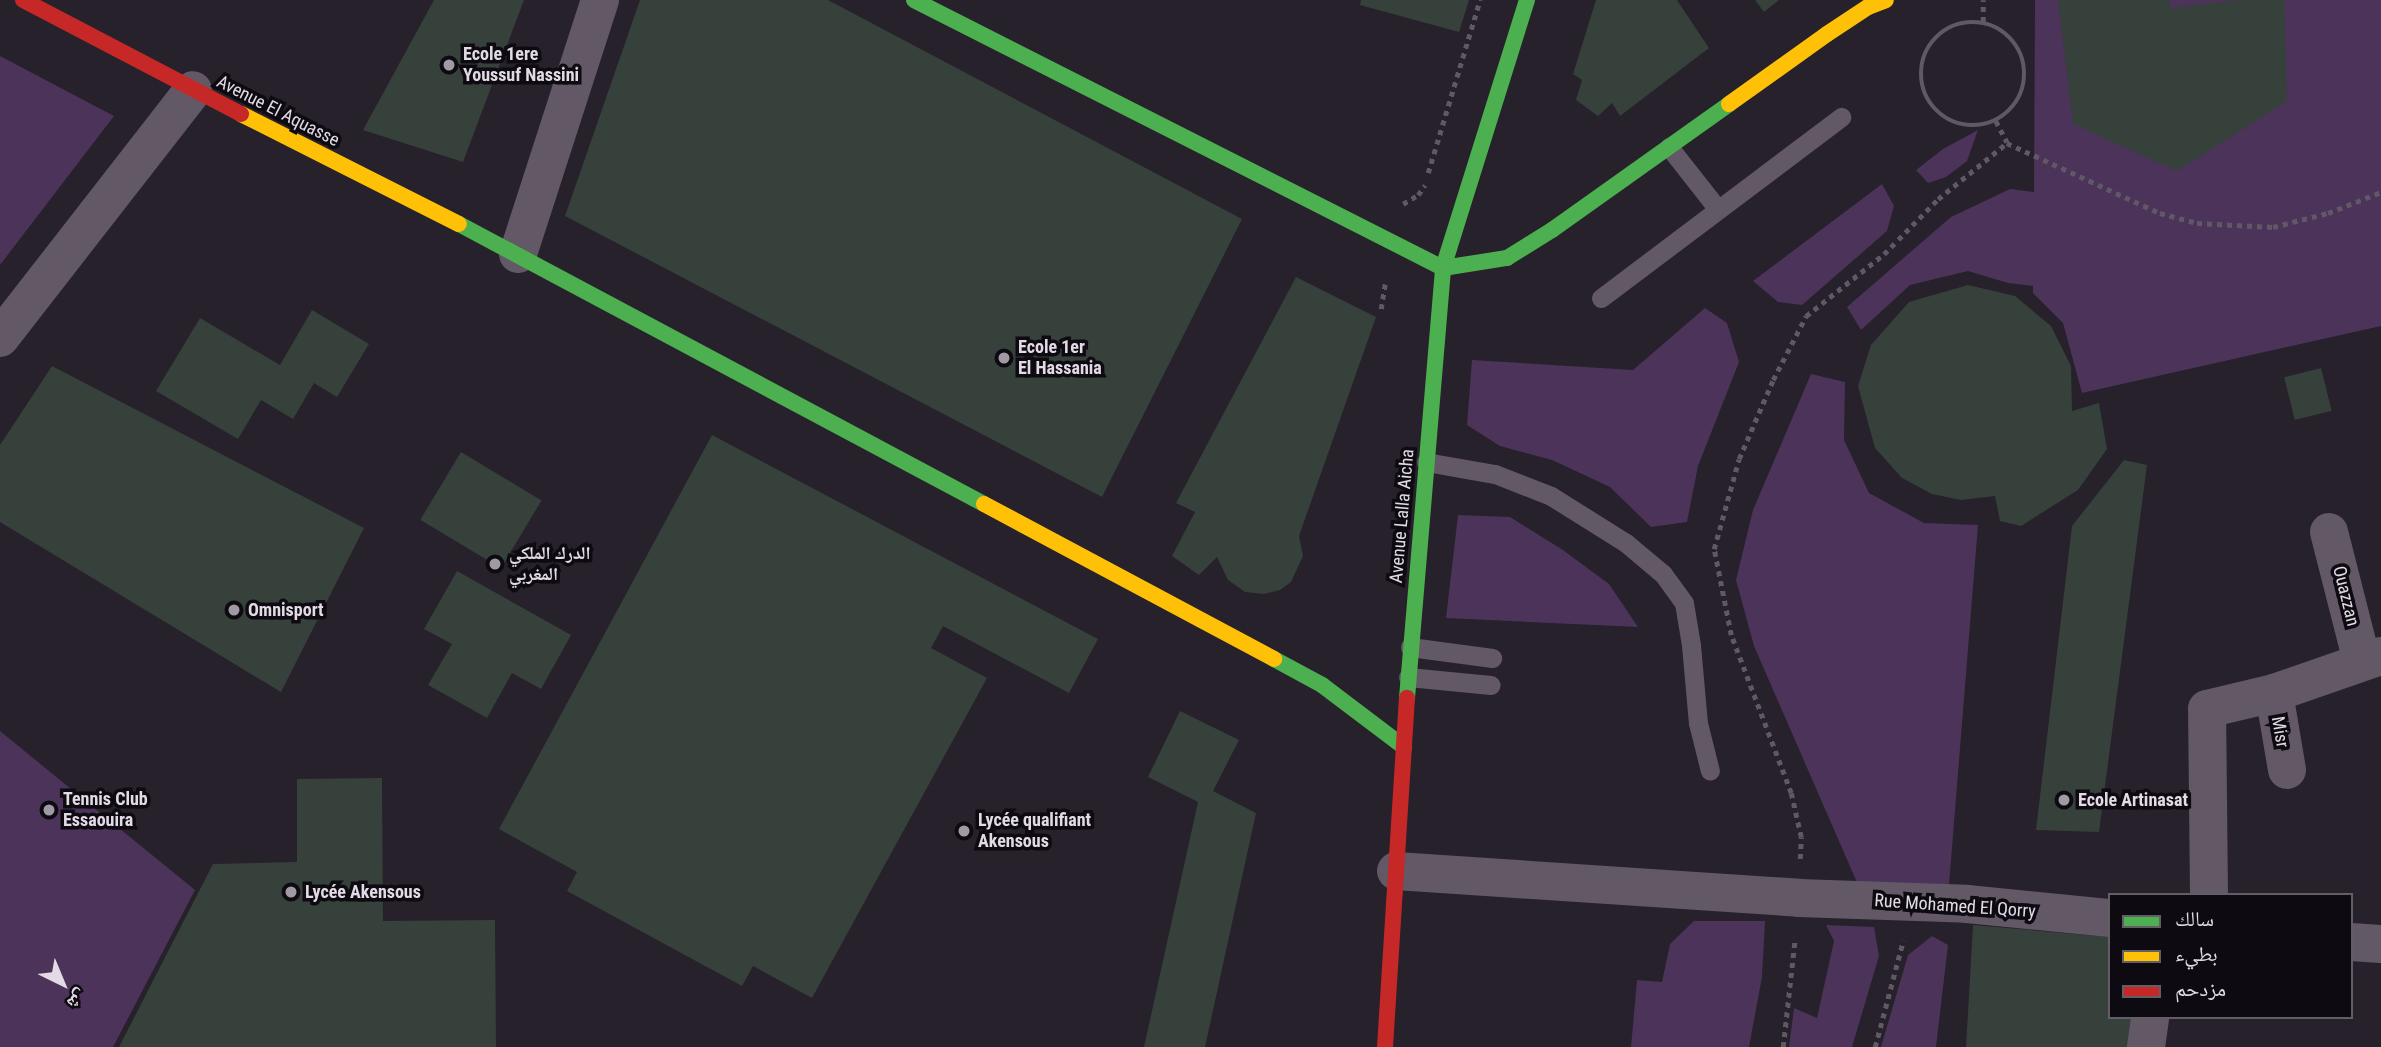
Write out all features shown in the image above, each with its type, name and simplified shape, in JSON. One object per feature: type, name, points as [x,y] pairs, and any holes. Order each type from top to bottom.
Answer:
[{"type":"street","name":"Avenue El Aquasse","points":[[23,0],[193,90],[518,254],[1322,685],[1404,747]]},
{"type":"street","points":[[518,254],[600,0]]},
{"type":"street","points":[[914,0],[1443,268],[1507,258],[1827,34],[1868,7],[1886,0]]},
{"type":"street","name":"Avenue Lalla Aicha","points":[[1385,1047],[1410,647],[1443,268],[1527,0]]},
{"type":"street","points":[[0,338],[193,90]]},
{"type":"street","name":"Ouazzan","points":[[2329,532],[2372,659]]},
{"type":"street","points":[[2209,893],[2207,709],[2274,693],[2372,659]]},
{"type":"street","name":"Misr","points":[[2274,693],[2287,770]]},
{"type":"street","name":"Rue Mohamed El Qorry","points":[[1396,872],[1799,898],[1967,904],[2108,918]]},
{"type":"street","points":[[2353,942],[2381,944]]},
{"type":"street","points":[[2146,1047],[2150,1019]]},
{"type":"lane","points":[[1601,298],[1841,117]]},
{"type":"lane","points":[[1669,147],[1717,208]]},
{"type":"lane","points":[[1426,462],[1495,474],[1551,496],[1626,543],[1662,573],[1684,603],[1698,723],[1710,771]]},
{"type":"lane","points":[[1410,647],[1492,658]]},
{"type":"lane","points":[[1408,677],[1491,685]]},
{"type":"path","points":[[1398,206],[1418,195],[1423,189],[1480,0]]},
{"type":"path","points":[[1983,0],[1983,22]]},
{"type":"path","points":[[1983,22],[2006,33],[2022,54],[2026,80],[2016,104],[1996,121],[1970,127],[1945,119],[1922,91],[1923,55],[1947,28],[1983,22]]},
{"type":"path","points":[[1996,121],[2007,142],[2160,213],[2197,223],[2273,228],[2328,213],[2381,192]]},
{"type":"path","points":[[1783,1047],[1799,898],[1801,838],[1791,793],[1731,635],[1714,549],[1738,459],[1773,380],[1806,316],[1884,254],[1938,200],[2007,142]]},
{"type":"path","points":[[1875,1047],[1883,1009],[1901,957],[1908,902]]},
{"type":"shaded area","points":[[2035,0],[2381,0],[2381,326],[2082,393],[2063,323],[2033,293],[2033,286],[2008,283],[1968,271],[1910,285],[1861,330],[1847,307],[1951,217],[2010,189],[2034,192]]},
{"type":"shaded area","points":[[0,56],[114,116],[0,265]]},
{"type":"shaded area","points":[[1978,130],[1967,161],[1946,177],[1928,183],[1916,170],[1943,149]]},
{"type":"shaded area","points":[[1882,184],[1894,206],[1887,231],[1802,305],[1778,302],[1753,281]]},
{"type":"shaded area","points":[[1705,308],[1727,323],[1739,362],[1698,466],[1687,522],[1651,527],[1610,487],[1552,460],[1500,446],[1467,425],[1472,360],[1633,370]]},
{"type":"shaded area","points":[[1811,374],[1845,382],[1844,440],[1869,493],[1924,523],[1978,525],[1949,885],[1859,887],[1754,646],[1736,580],[1753,510]]},
{"type":"shaded area","points":[[1458,515],[1510,517],[1563,550],[1609,584],[1638,627],[1446,618]]},
{"type":"shaded area","name":"Tennis Club Essaouira","points":[[0,731],[195,890],[113,1047],[0,1047]]},
{"type":"shaded area","points":[[1694,921],[1765,921],[1762,977],[1749,1047],[1631,1047],[1637,980],[1662,982],[1670,944]]},
{"type":"shaded area","points":[[1826,925],[1874,927],[1879,956],[1852,1047],[1789,1047],[1794,1008],[1817,1018],[1834,941]]},
{"type":"shaded area","points":[[1932,936],[1948,945],[1936,1047],[1881,1047],[1908,955]]},
{"type":"building","name":"Ecole 1ere Youssuf Nassini","points":[[434,0],[524,0],[463,162],[363,130]]},
{"type":"building","name":"Ecole 1er El Hassania","points":[[640,0],[828,0],[1242,219],[1102,497],[565,216]]},
{"type":"building","points":[[1361,0],[1469,0],[1459,32],[1360,5]]},
{"type":"building","points":[[1596,0],[1677,0],[1709,48],[1620,116],[1612,103],[1598,116],[1576,100],[1582,80],[1573,74]]},
{"type":"building","points":[[1755,0],[1779,0],[1764,12]]},
{"type":"building","points":[[2058,0],[2169,0],[2170,8],[2239,0],[2284,0],[2287,101],[2177,171],[2073,124]]},
{"type":"building","points":[[1296,277],[1376,317],[1299,536],[1303,556],[1291,582],[1280,590],[1264,594],[1245,592],[1228,580],[1217,557],[1199,575],[1172,556],[1195,512],[1176,503]]},
{"type":"building","points":[[1968,285],[2015,296],[2051,326],[2071,366],[2072,411],[2099,403],[2107,449],[2078,490],[2021,526],[2000,521],[1995,496],[1961,500],[1932,494],[1902,478],[1875,448],[1858,386],[1871,345],[1909,302]]},
{"type":"building","points":[[312,310],[369,344],[337,397],[314,383],[293,419],[261,400],[238,439],[156,391],[200,318],[280,365]]},
{"type":"building","name":"Omnisport","points":[[52,366],[364,528],[281,692],[0,522],[0,445]]},
{"type":"building","points":[[2321,368],[2332,411],[2295,420],[2284,377]]},
{"type":"building","points":[[712,435],[1098,639],[1069,693],[943,626],[931,648],[987,678],[812,998],[753,966],[742,986],[567,891],[577,872],[499,829]]},
{"type":"building","points":[[461,452],[542,500],[501,568],[420,520]]},
{"type":"building","points":[[2124,460],[2147,465],[2099,832],[2036,830],[2072,526]]},
{"type":"building","points":[[457,571],[571,635],[541,689],[512,673],[487,718],[428,685],[452,644],[424,629]]},
{"type":"building","points":[[1180,711],[1239,740],[1213,791],[1256,813],[1205,1047],[1144,1047],[1198,802],[1148,777]]},
{"type":"building","name":"Lycée Akensous","points":[[382,778],[383,921],[495,920],[496,1047],[119,1047],[213,864],[297,862],[297,779]]},
{"type":"building","points":[[1973,925],[2108,937],[2108,1019],[2141,1019],[2139,1047],[1966,1047]]},
{"type":"traffic: fast","points":[[914,0],[1443,268],[1507,258],[1552,230],[1729,104]]},
{"type":"traffic: fast","points":[[1407,698],[1443,268],[1527,0]]},
{"type":"traffic: fast","points":[[459,224],[984,504]]},
{"type":"traffic: fast","points":[[1274,659],[1322,685],[1404,747]]},
{"type":"traffic: slow","points":[[1729,104],[1827,34],[1868,7],[1886,0]]},
{"type":"traffic: slow","points":[[241,114],[459,224]]},
{"type":"traffic: slow","points":[[984,504],[1274,659]]},
{"type":"traffic: jam","points":[[23,0],[241,114]]},
{"type":"traffic: jam","points":[[1385,1047],[1407,698]]},
{"type":"place","name":"Ecole 1ere Youssuf Nassini","points":[[449,65]]},
{"type":"place","name":"Ecole 1er El Hassania","points":[[1004,358]]},
{"type":"place","name":"الدرك الملكي المغربي","points":[[495,564]]},
{"type":"place","name":"Omnisport","points":[[234,610]]},
{"type":"place","name":"Ecole Artinasat","points":[[2064,800]]},
{"type":"place","name":"Tennis Club Essaouira","points":[[49,810]]},
{"type":"place","name":"Lycée qualifiant Akensous","points":[[964,831]]},
{"type":"place","name":"Lycée Akensous","points":[[291,892]]}]
